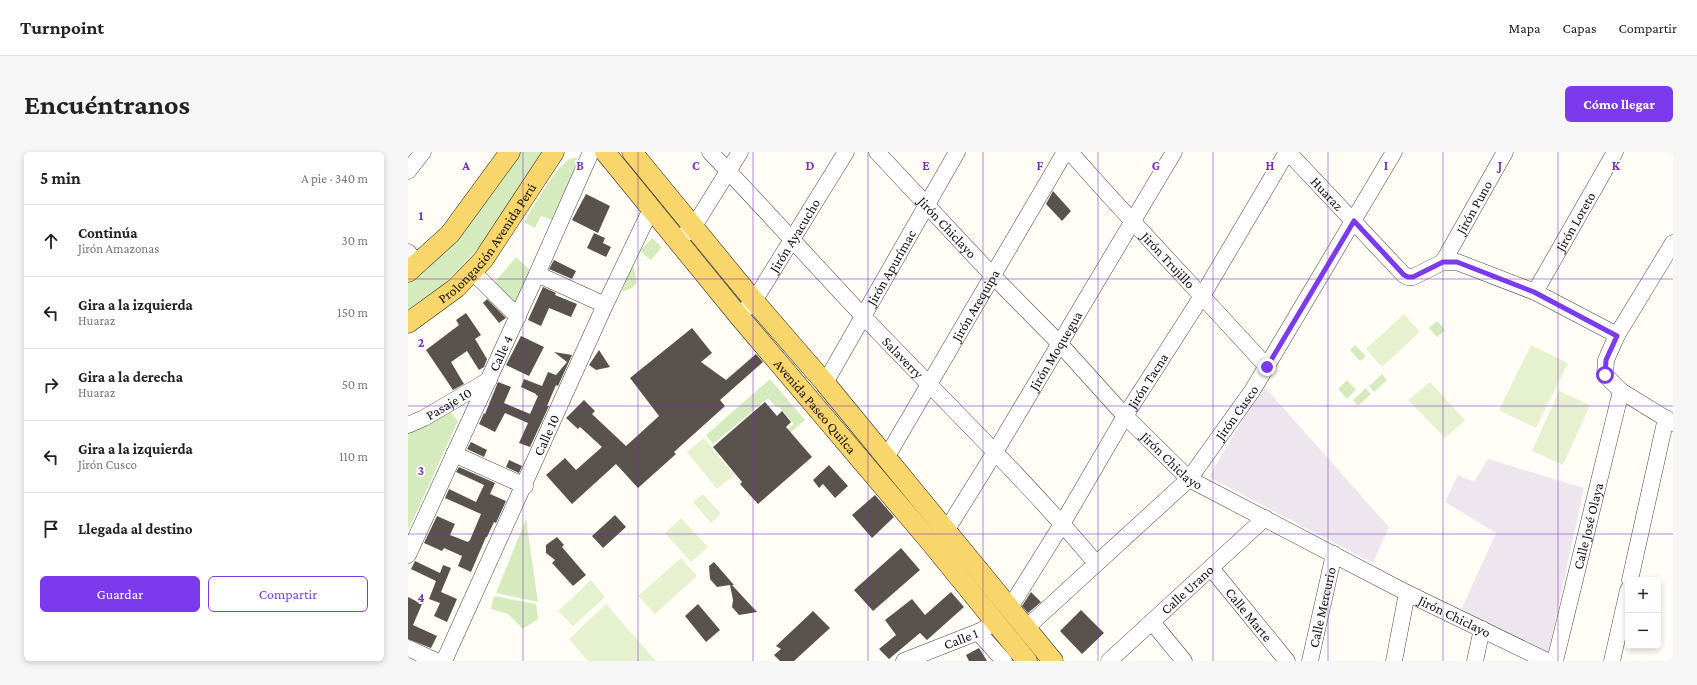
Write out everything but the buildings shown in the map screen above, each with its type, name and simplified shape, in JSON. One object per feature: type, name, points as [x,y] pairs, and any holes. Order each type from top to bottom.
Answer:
[{"type":"main road","points":[[411,263],[450,234],[510,152]]},
{"type":"main road","points":[[550,158],[568,152]]},
{"type":"main road","name":"Avenida Paseo Quilca","points":[[632,152],[754,301],[825,383],[886,458],[939,538],[986,628],[1027,661]]},
{"type":"main road","name":"Avenida Paseo Quilca","points":[[600,153],[651,209],[738,315],[939,538],[1009,609],[1053,661]]},
{"type":"main road","name":"Prolongación Avenida Perú","points":[[408,323],[456,288],[483,260],[550,158]]},
{"type":"street","points":[[408,171],[423,152]]},
{"type":"street","name":"Salaverry","points":[[710,152],[862,315],[995,452],[1096,563]]},
{"type":"street","points":[[677,241],[694,226],[740,152]]},
{"type":"street","name":"Jirón Ayacucho","points":[[738,315],[754,301],[846,152]]},
{"type":"street","name":"Jirón Chiclayo","points":[[877,152],[993,276],[1060,344],[1125,416],[1189,479],[1407,593],[1547,661]]},
{"type":"street","name":"Jirón Apurímac","points":[[825,383],[862,315],[957,152]]},
{"type":"street","name":"Jirón Arequipa","points":[[886,458],[1065,152]]},
{"type":"street","name":"Jirón Trujillo","points":[[1070,152],[1132,223],[1267,367]]},
{"type":"street","name":"Jirón Moquegua","points":[[939,538],[995,452],[1174,152]]},
{"type":"street","name":"Huaraz","points":[[1287,152],[1404,275],[1413,277],[1443,262]]},
{"type":"street","name":"Jirón Tacna","points":[[1009,609],[1062,524],[1125,416],[1202,296],[1287,152]]},
{"type":"street","name":"Jirón Cusco","points":[[1025,629],[1189,479],[1229,426],[1267,367],[1394,152]]},
{"type":"street","name":"Jirón Puno","points":[[1443,262],[1505,152]]},
{"type":"street","name":"Jirón Loreto","points":[[1534,292],[1615,152]]},
{"type":"street","name":"Calle 4","points":[[408,554],[537,274],[600,153]]},
{"type":"street","name":"Calle 10","points":[[444,661],[651,209]]},
{"type":"street","points":[[1631,577],[1670,420],[1621,391],[1605,375],[1606,360],[1617,336],[1673,243]]},
{"type":"street","points":[[1443,262],[1457,262],[1470,266],[1534,292],[1617,336]]},
{"type":"street","points":[[472,271],[518,317]]},
{"type":"street","points":[[537,274],[606,305]]},
{"type":"street","name":"Pasaje 10","points":[[408,425],[424,418],[488,380]]},
{"type":"street","name":"Calle José Olaya","points":[[1555,661],[1621,391]]},
{"type":"street","points":[[454,454],[525,486]]},
{"type":"street","name":"Calle Urano","points":[[1109,661],[1265,518]]},
{"type":"street","name":"Calle Mercurio","points":[[1311,655],[1334,554]]},
{"type":"street","name":"Calle Marte","points":[[1211,568],[1287,660]]},
{"type":"street","points":[[1394,661],[1407,593]]},
{"type":"street","points":[[1612,661],[1625,603]]},
{"type":"street","points":[[1152,622],[1184,661]]},
{"type":"street","name":"Calle 1","points":[[904,661],[986,628]]},
{"type":"street","name":"Avenida Paseo Quilca","points":[[986,628],[1004,661]]},
{"type":"street","points":[[1475,661],[1482,629]]},
{"type":"street","points":[[408,648],[436,661]]},
{"type":"street","points":[[1287,660],[1311,655]]},
{"type":"shaded area","points":[[1263,385],[1389,527],[1373,563],[1209,477]]},
{"type":"shaded area","points":[[1488,459],[1584,488],[1548,654],[1461,610],[1496,533],[1445,502],[1458,475],[1474,482]]},
{"type":"green space","points":[[518,152],[546,152],[506,219],[432,297],[408,312],[408,281],[440,253],[469,222],[495,188]]},
{"type":"green space","points":[[572,158],[577,158],[577,164],[552,220],[541,216],[535,228],[524,222],[552,177],[566,162]]},
{"type":"green space","points":[[652,238],[662,247],[651,260],[640,251]]},
{"type":"green space","points":[[516,257],[532,272],[512,311],[490,288]]},
{"type":"green space","points":[[631,268],[634,268],[637,283],[632,288],[622,292]]},
{"type":"green space","points":[[1404,314],[1420,332],[1382,367],[1366,349]]},
{"type":"green space","points":[[1437,321],[1445,330],[1437,337],[1429,328]]},
{"type":"green space","points":[[1355,345],[1366,356],[1360,361],[1350,350]]},
{"type":"green space","points":[[1531,345],[1568,363],[1536,428],[1499,410]]},
{"type":"green space","points":[[1382,374],[1387,380],[1374,392],[1369,386]]},
{"type":"green space","points":[[770,379],[805,420],[750,468],[747,464],[794,424],[779,407],[776,407],[768,398],[713,444],[706,435]]},
{"type":"green space","points":[[1347,380],[1356,390],[1347,399],[1338,389]]},
{"type":"green space","points":[[1430,382],[1465,420],[1445,438],[1408,400]]},
{"type":"green space","points":[[1366,388],[1371,394],[1358,406],[1353,400]]},
{"type":"green space","points":[[1559,391],[1590,405],[1563,465],[1532,451]]},
{"type":"green space","points":[[449,410],[458,421],[408,531],[408,429]]},
{"type":"green space","points":[[704,438],[734,475],[717,489],[687,452]]},
{"type":"green space","points":[[703,494],[721,514],[711,523],[693,502]]},
{"type":"green space","points":[[681,518],[708,547],[691,562],[665,533]]},
{"type":"green space","points":[[526,519],[538,602],[496,593]]},
{"type":"green space","points":[[681,558],[697,576],[655,614],[638,596]]},
{"type":"green space","points":[[591,580],[605,597],[573,626],[558,611]]},
{"type":"green space","points":[[494,596],[536,604],[538,619],[523,629],[508,614],[491,609]]},
{"type":"green space","points":[[606,604],[656,661],[588,661],[569,639]]},
{"type":"route","points":[[1267,367],[1354,221],[1404,275],[1408,277],[1413,277],[1443,262],[1457,262],[1534,292],[1617,336],[1606,360],[1605,375]]}]
